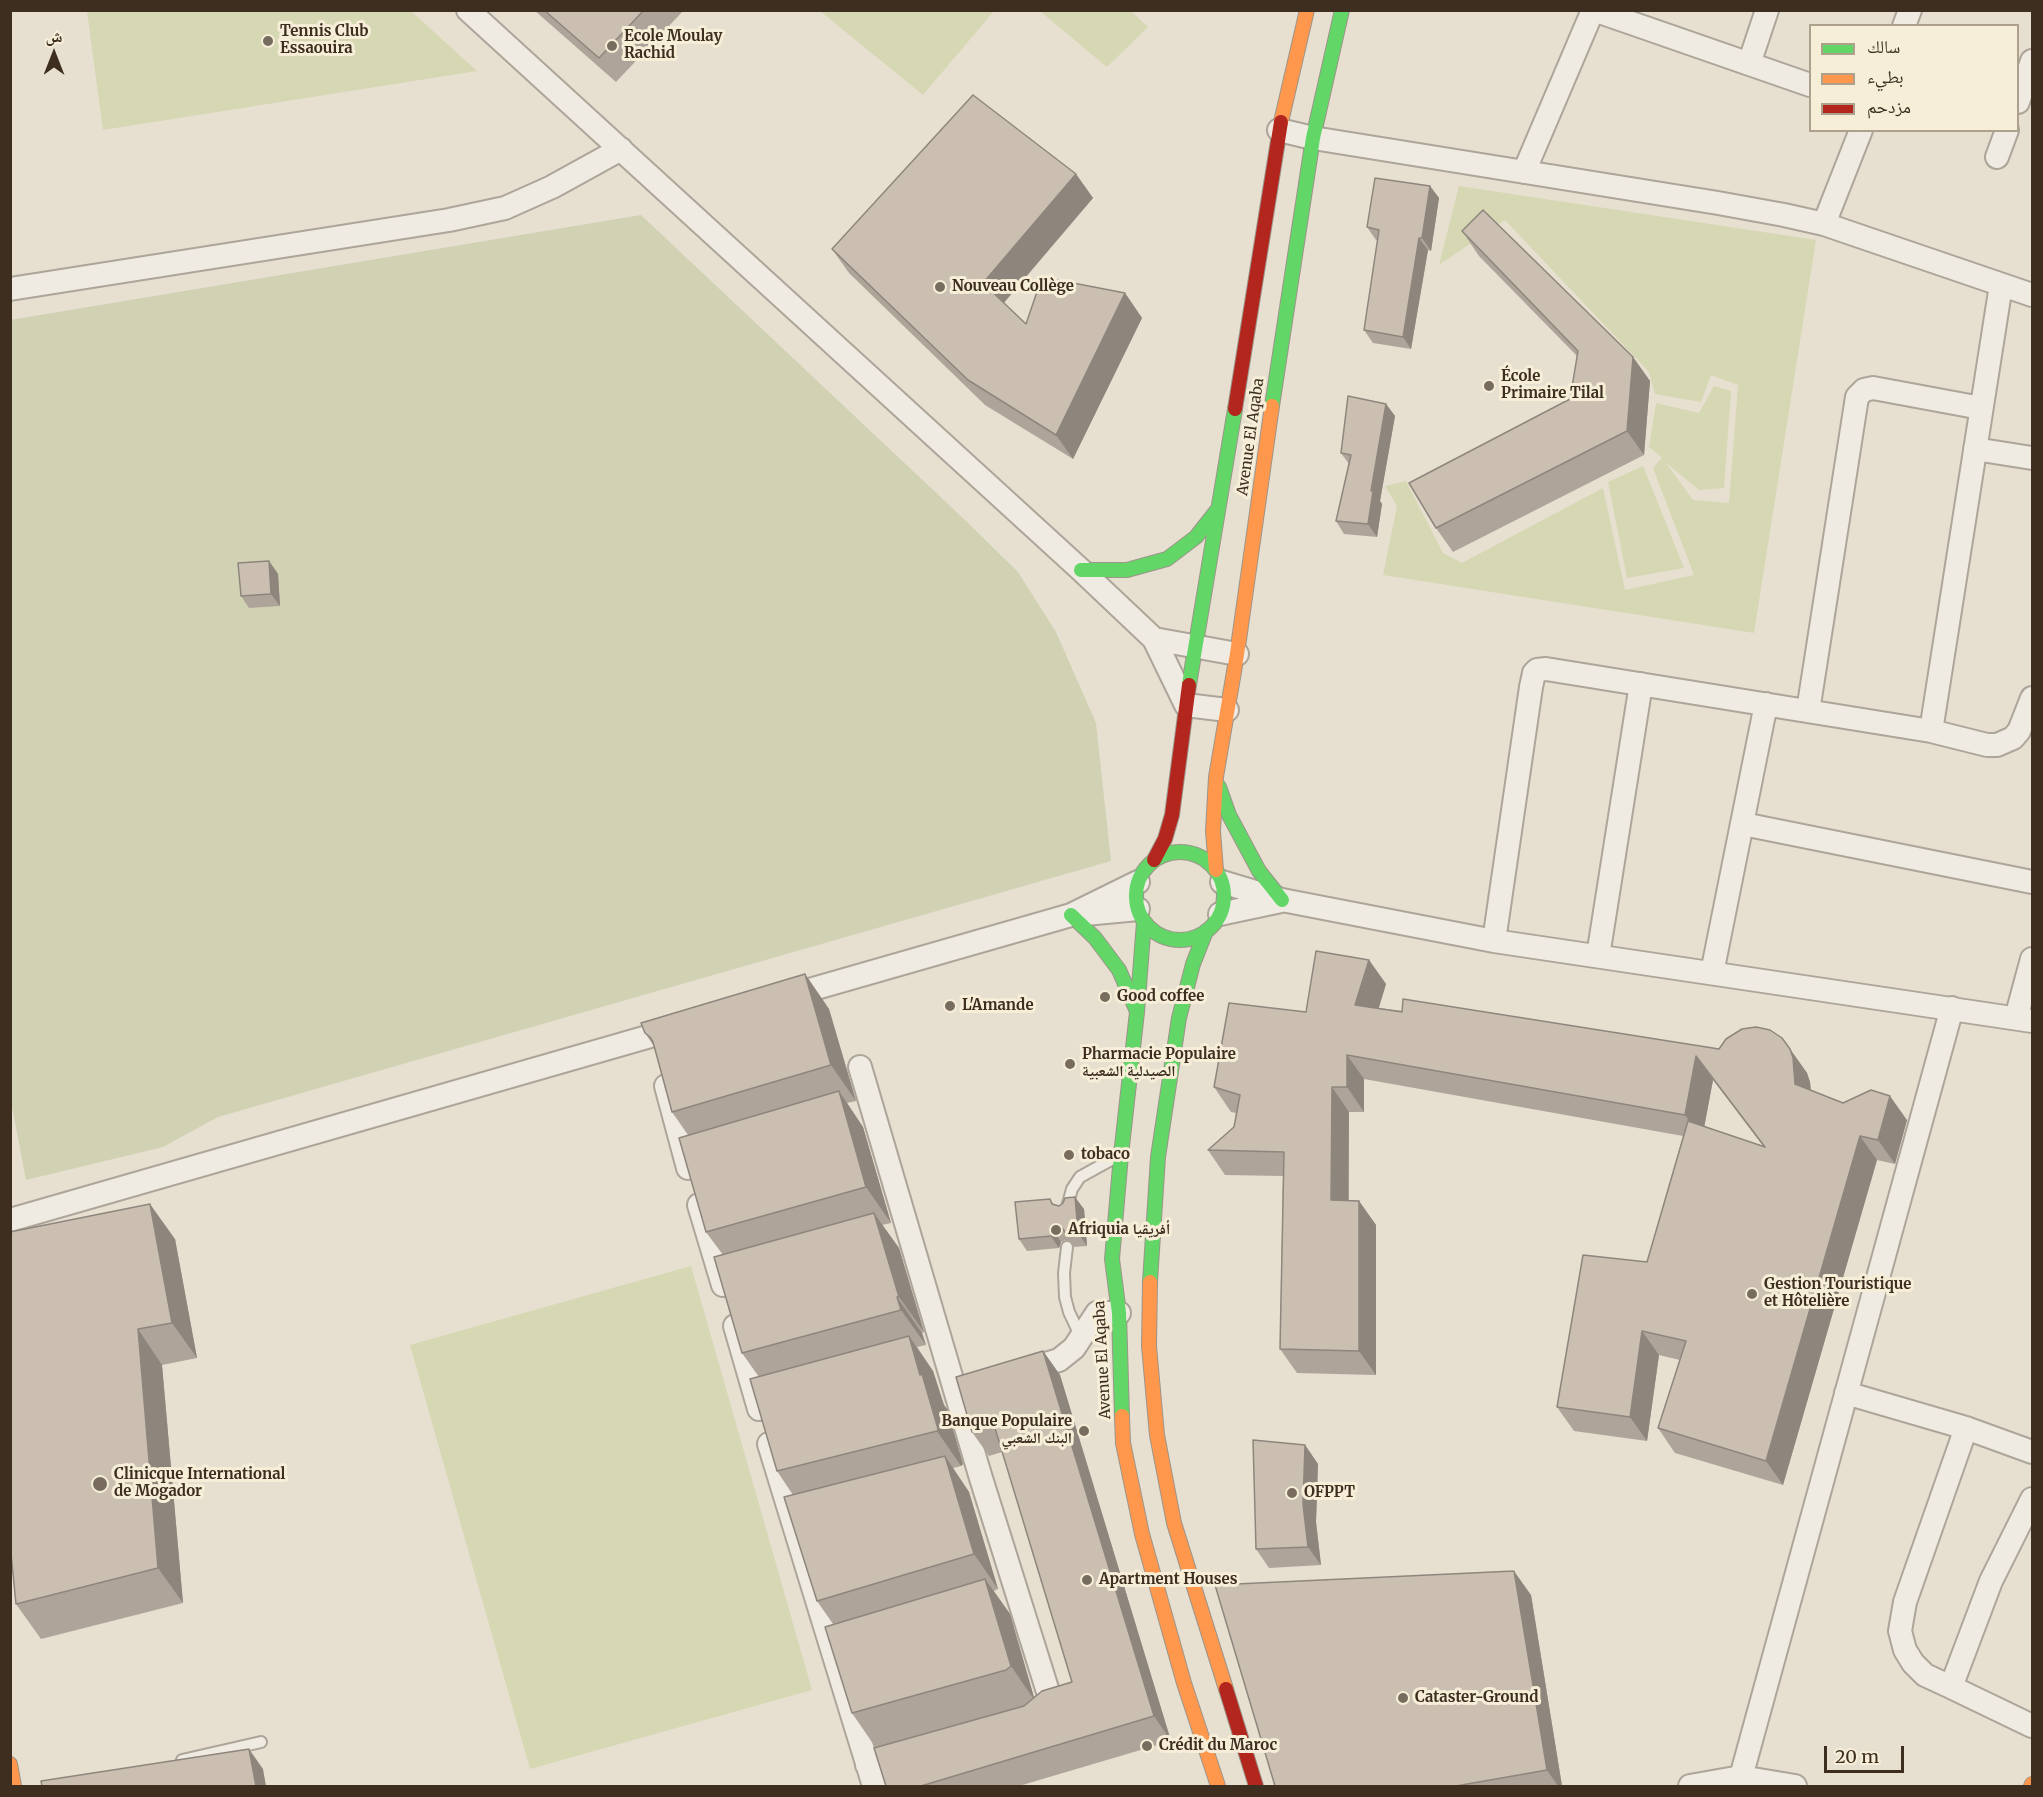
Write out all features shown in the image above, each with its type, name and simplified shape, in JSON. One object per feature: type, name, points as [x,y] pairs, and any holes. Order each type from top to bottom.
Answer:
[{"type":"main road","name":"Avenue El Aqaba","points":[[1154,860],[1165,839],[1172,814],[1186,705],[1280,130],[1307,10]]},
{"type":"main road","name":"Avenue El Aqaba","points":[[1219,876],[1213,831],[1216,777],[1237,654],[1278,362],[1313,138],[1342,10]]},
{"type":"main road","points":[[1081,570],[1127,570],[1167,558],[1196,537],[1218,508]]},
{"type":"main road","points":[[1216,777],[1229,815],[1254,862],[1282,900]]},
{"type":"main road","points":[[1187,853],[1206,860],[1219,876],[1224,896],[1220,914],[1216,922],[1206,931],[1193,938],[1180,940],[1166,938],[1154,931],[1141,915],[1136,896],[1138,882],[1144,869],[1154,860],[1167,854],[1187,853]]},
{"type":"main road","points":[[1071,915],[1095,938],[1119,970],[1137,1012]]},
{"type":"main road","name":"Avenue El Aqaba","points":[[1141,915],[1137,1012],[1121,1155],[1108,1313],[1123,1443],[1142,1534],[1184,1683],[1218,1786]]},
{"type":"main road","points":[[1206,931],[1193,964],[1179,1017],[1158,1157],[1150,1257],[1149,1346],[1157,1435],[1174,1523],[1256,1786]]},
{"type":"main road","points":[[10,1764],[14,1786]]},
{"type":"street","points":[[468,10],[1154,639],[1186,705],[1227,710]]},
{"type":"street","points":[[1524,172],[1594,10],[1809,85]]},
{"type":"street","points":[[1749,64],[1767,10]]},
{"type":"street","points":[[2019,99],[2032,61]]},
{"type":"street","points":[[1280,130],[1313,138],[1718,202],[1824,224],[2032,295]]},
{"type":"street","points":[[1824,224],[1860,132]]},
{"type":"street","points":[[1997,158],[2006,132]]},
{"type":"street","points":[[10,289],[449,220],[506,208],[552,187],[621,149]]},
{"type":"street","points":[[1931,731],[2001,285]]},
{"type":"street","points":[[1808,711],[1857,397],[1864,390],[1873,388],[1982,408]]},
{"type":"street","points":[[1975,449],[2032,458]]},
{"type":"street","points":[[1154,639],[1237,654]]},
{"type":"street","points":[[1494,940],[1534,673],[1546,669],[1641,684],[1931,731],[1987,745],[2006,742],[2019,731],[2032,698]]},
{"type":"street","points":[[1598,956],[1641,684]]},
{"type":"street","points":[[1712,973],[1766,704]]},
{"type":"street","points":[[1743,824],[2032,882]]},
{"type":"street","points":[[1219,876],[1282,900],[1494,940],[2024,1019],[2032,959]]},
{"type":"street","points":[[762,1004],[1071,915],[1138,882]]},
{"type":"street","points":[[1220,914],[1282,900]]},
{"type":"street","points":[[1071,915],[1141,915]]},
{"type":"street","points":[[1741,1777],[1952,1008]]},
{"type":"street","points":[[10,1220],[693,1023]]},
{"type":"street","points":[[860,1067],[944,1354],[976,1383],[980,1475],[1050,1703],[1046,1710],[1037,1717],[1015,1723]]},
{"type":"street","points":[[665,1081],[792,1523],[874,1786]]},
{"type":"street","points":[[850,1117],[872,1110]]},
{"type":"street","points":[[687,1164],[709,1158]]},
{"type":"street","points":[[885,1239],[908,1232]]},
{"type":"street","points":[[723,1283],[746,1277]]},
{"type":"street","points":[[976,1383],[1059,1360],[1108,1313]]},
{"type":"street","points":[[922,1360],[944,1354]]},
{"type":"street","points":[[1846,1393],[1966,1428],[2032,1452]]},
{"type":"street","points":[[758,1405],[780,1399]]},
{"type":"street","points":[[1966,1428],[1905,1602],[1900,1631],[1905,1650],[1913,1663],[1925,1675],[2032,1726]]},
{"type":"street","points":[[958,1481],[980,1475]]},
{"type":"street","points":[[1951,1687],[1990,1581],[2032,1499]]},
{"type":"street","points":[[792,1523],[814,1517]]},
{"type":"street","points":[[997,1603],[1019,1597]]},
{"type":"street","points":[[832,1653],[854,1646]]},
{"type":"street","points":[[867,1765],[924,1749]]},
{"type":"street","points":[[1690,1786],[1741,1777],[1795,1786]]},
{"type":"lane","points":[[1066,1211],[1072,1189],[1080,1177],[1121,1155]]},
{"type":"lane","points":[[1067,1247],[1064,1273],[1065,1298],[1077,1329],[1108,1313]]},
{"type":"lane","points":[[169,1763],[261,1742]]},
{"type":"green space","name":"Tennis Club Essaouira","points":[[87,11],[411,11],[477,71],[103,130]]},
{"type":"green space","points":[[820,11],[994,11],[923,95]]},
{"type":"green space","points":[[1040,11],[1131,11],[1148,27],[1107,67]]},
{"type":"green space","points":[[1459,186],[1816,240],[1754,633],[1383,575],[1397,506],[1385,486],[1406,481],[1443,553],[1462,563],[1603,488],[1625,590],[1694,575],[1653,468],[1662,458],[1649,447],[1656,403],[1699,413],[1714,386],[1731,391],[1724,488],[1699,490],[1666,463],[1693,500],[1729,503],[1738,385],[1711,375],[1701,402],[1655,394],[1649,372],[1505,220],[1439,265]]},
{"type":"green space","points":[[641,215],[1018,572],[1056,632],[1096,723],[1111,861],[218,1117],[163,1147],[26,1180],[10,1096],[10,320]]},
{"type":"green space","points":[[1643,466],[1684,568],[1627,578],[1608,482]]},
{"type":"green space","points":[[691,1266],[812,1690],[530,1769],[410,1345]]},
{"type":"building","points":[[544,10],[644,10],[599,58]]},
{"type":"building","name":"Nouveau Collège","points":[[973,95],[1076,174],[983,283],[1026,324],[1042,277],[1125,293],[1056,435],[968,380],[832,249]]},
{"type":"building","points":[[1375,178],[1430,186],[1403,337],[1364,330],[1379,230],[1367,227]]},
{"type":"building","points":[[1483,210],[1633,357],[1627,431],[1436,528],[1409,483],[1570,399],[1578,351],[1462,231]]},
{"type":"building","points":[[1348,396],[1386,404],[1371,491],[1373,491],[1368,524],[1336,521],[1351,455],[1341,453]]},
{"type":"building","points":[[269,561],[271,594],[241,596],[238,563]]},
{"type":"building","points":[[1316,951],[1369,960],[1355,1005],[1402,1012],[1403,999],[1719,1049],[1726,1039],[1742,1029],[1756,1027],[1770,1030],[1782,1038],[1790,1049],[1795,1084],[1843,1103],[1871,1090],[1890,1096],[1878,1140],[1860,1136],[1766,1461],[1658,1428],[1686,1341],[1642,1331],[1630,1417],[1557,1407],[1583,1255],[1647,1262],[1688,1121],[1765,1147],[1696,1056],[1685,1115],[1347,1055],[1347,1087],[1332,1087],[1331,1200],[1359,1201],[1359,1351],[1280,1349],[1284,1152],[1208,1150],[1234,1127],[1240,1095],[1214,1087],[1229,1003],[1306,1012]]},
{"type":"building","points":[[805,974],[831,1065],[672,1112],[653,1042],[645,1033],[641,1023]]},
{"type":"building","points":[[839,1091],[866,1187],[706,1232],[679,1138]]},
{"type":"building","points":[[1075,1197],[1078,1233],[1066,1234],[1059,1227],[1053,1230],[1051,1236],[1019,1239],[1015,1202],[1050,1199],[1052,1204],[1059,1206],[1065,1198]]},
{"type":"building","name":"Clinicque International de Mogador","points":[[150,1204],[172,1323],[138,1329],[158,1568],[16,1604],[10,1543],[10,1232]]},
{"type":"building","points":[[874,1213],[901,1310],[742,1353],[714,1257]]},
{"type":"building","points":[[909,1336],[937,1431],[777,1471],[750,1379]]},
{"type":"building","name":"Apartment Houses","points":[[1043,1351],[1154,1716],[921,1786],[886,1786],[874,1748],[1024,1706],[1042,1691],[1072,1682],[994,1425],[972,1432],[956,1377]]},
{"type":"building","name":"OFPPT","points":[[1253,1440],[1305,1445],[1303,1504],[1308,1547],[1256,1549]]},
{"type":"building","points":[[945,1456],[974,1554],[817,1601],[784,1497]]},
{"type":"building","name":"Cataster-Ground","points":[[1514,1571],[1547,1770],[1456,1786],[1275,1786],[1215,1585]]},
{"type":"building","points":[[985,1579],[1011,1666],[1006,1670],[852,1713],[825,1627]]},
{"type":"building","points":[[249,1749],[256,1786],[42,1786],[41,1781]]},
{"type":"traffic: fast","points":[[1272,406],[1313,138],[1342,10]]},
{"type":"traffic: fast","points":[[1189,685],[1235,409]]},
{"type":"traffic: fast","points":[[1081,570],[1127,570],[1167,559],[1196,537],[1218,509]]},
{"type":"traffic: fast","points":[[1219,787],[1229,815],[1259,871],[1282,900]]},
{"type":"traffic: fast","points":[[1180,852],[1197,856],[1211,865],[1220,879],[1224,896],[1220,913],[1211,927],[1197,936],[1180,940],[1163,936],[1149,927],[1140,913],[1136,896],[1140,879],[1149,865],[1163,856],[1180,852]]},
{"type":"traffic: fast","points":[[1071,915],[1095,938],[1119,970],[1136,1009]]},
{"type":"traffic: fast","points":[[1122,1416],[1119,1313],[1112,1259],[1144,922]]},
{"type":"traffic: fast","points":[[1150,1282],[1158,1157],[1179,1018],[1193,964],[1206,931]]},
{"type":"traffic: slow","points":[[1281,122],[1307,10]]},
{"type":"traffic: slow","points":[[1216,870],[1213,831],[1216,777],[1237,654],[1272,406]]},
{"type":"traffic: slow","points":[[1150,1282],[1149,1346],[1157,1435],[1174,1523],[1226,1689]]},
{"type":"traffic: slow","points":[[1122,1416],[1123,1443],[1142,1534],[1184,1683],[1218,1786]]},
{"type":"traffic: slow","points":[[10,1764],[14,1786]]},
{"type":"traffic: jam","points":[[1235,409],[1281,122]]},
{"type":"traffic: jam","points":[[1154,860],[1165,839],[1172,815],[1189,685]]},
{"type":"traffic: jam","points":[[1226,1689],[1256,1786]]},
{"type":"place","name":"Tennis Club Essaouira","points":[[268,41]]},
{"type":"place","name":"Ecole Moulay Rachid","points":[[612,46]]},
{"type":"place","name":"Nouveau Collège","points":[[940,287]]},
{"type":"place","name":"École Primaire Tilal","points":[[1489,386]]},
{"type":"place","name":"Good coffee","points":[[1105,997]]},
{"type":"place","name":"L'Amande","points":[[950,1006]]},
{"type":"place","name":"Pharmacie Populaire الصيدلية الشعبية","points":[[1070,1064]]},
{"type":"place","name":"tobaco","points":[[1069,1155]]},
{"type":"place","name":"Afriquia أفريقيا","points":[[1056,1230]]},
{"type":"place","name":"Gestion Touristique et Hôtelière","points":[[1752,1294]]},
{"type":"place","name":"Banque Populaire البنك الشعبي","points":[[1084,1431]]},
{"type":"place","name":"Clinicque International de Mogador","points":[[100,1484]]},
{"type":"place","name":"OFPPT","points":[[1292,1493]]},
{"type":"place","name":"Apartment Houses","points":[[1087,1580]]},
{"type":"place","name":"Cataster-Ground","points":[[1403,1698]]},
{"type":"place","name":"Crédit du Maroc","points":[[1147,1746]]}]
